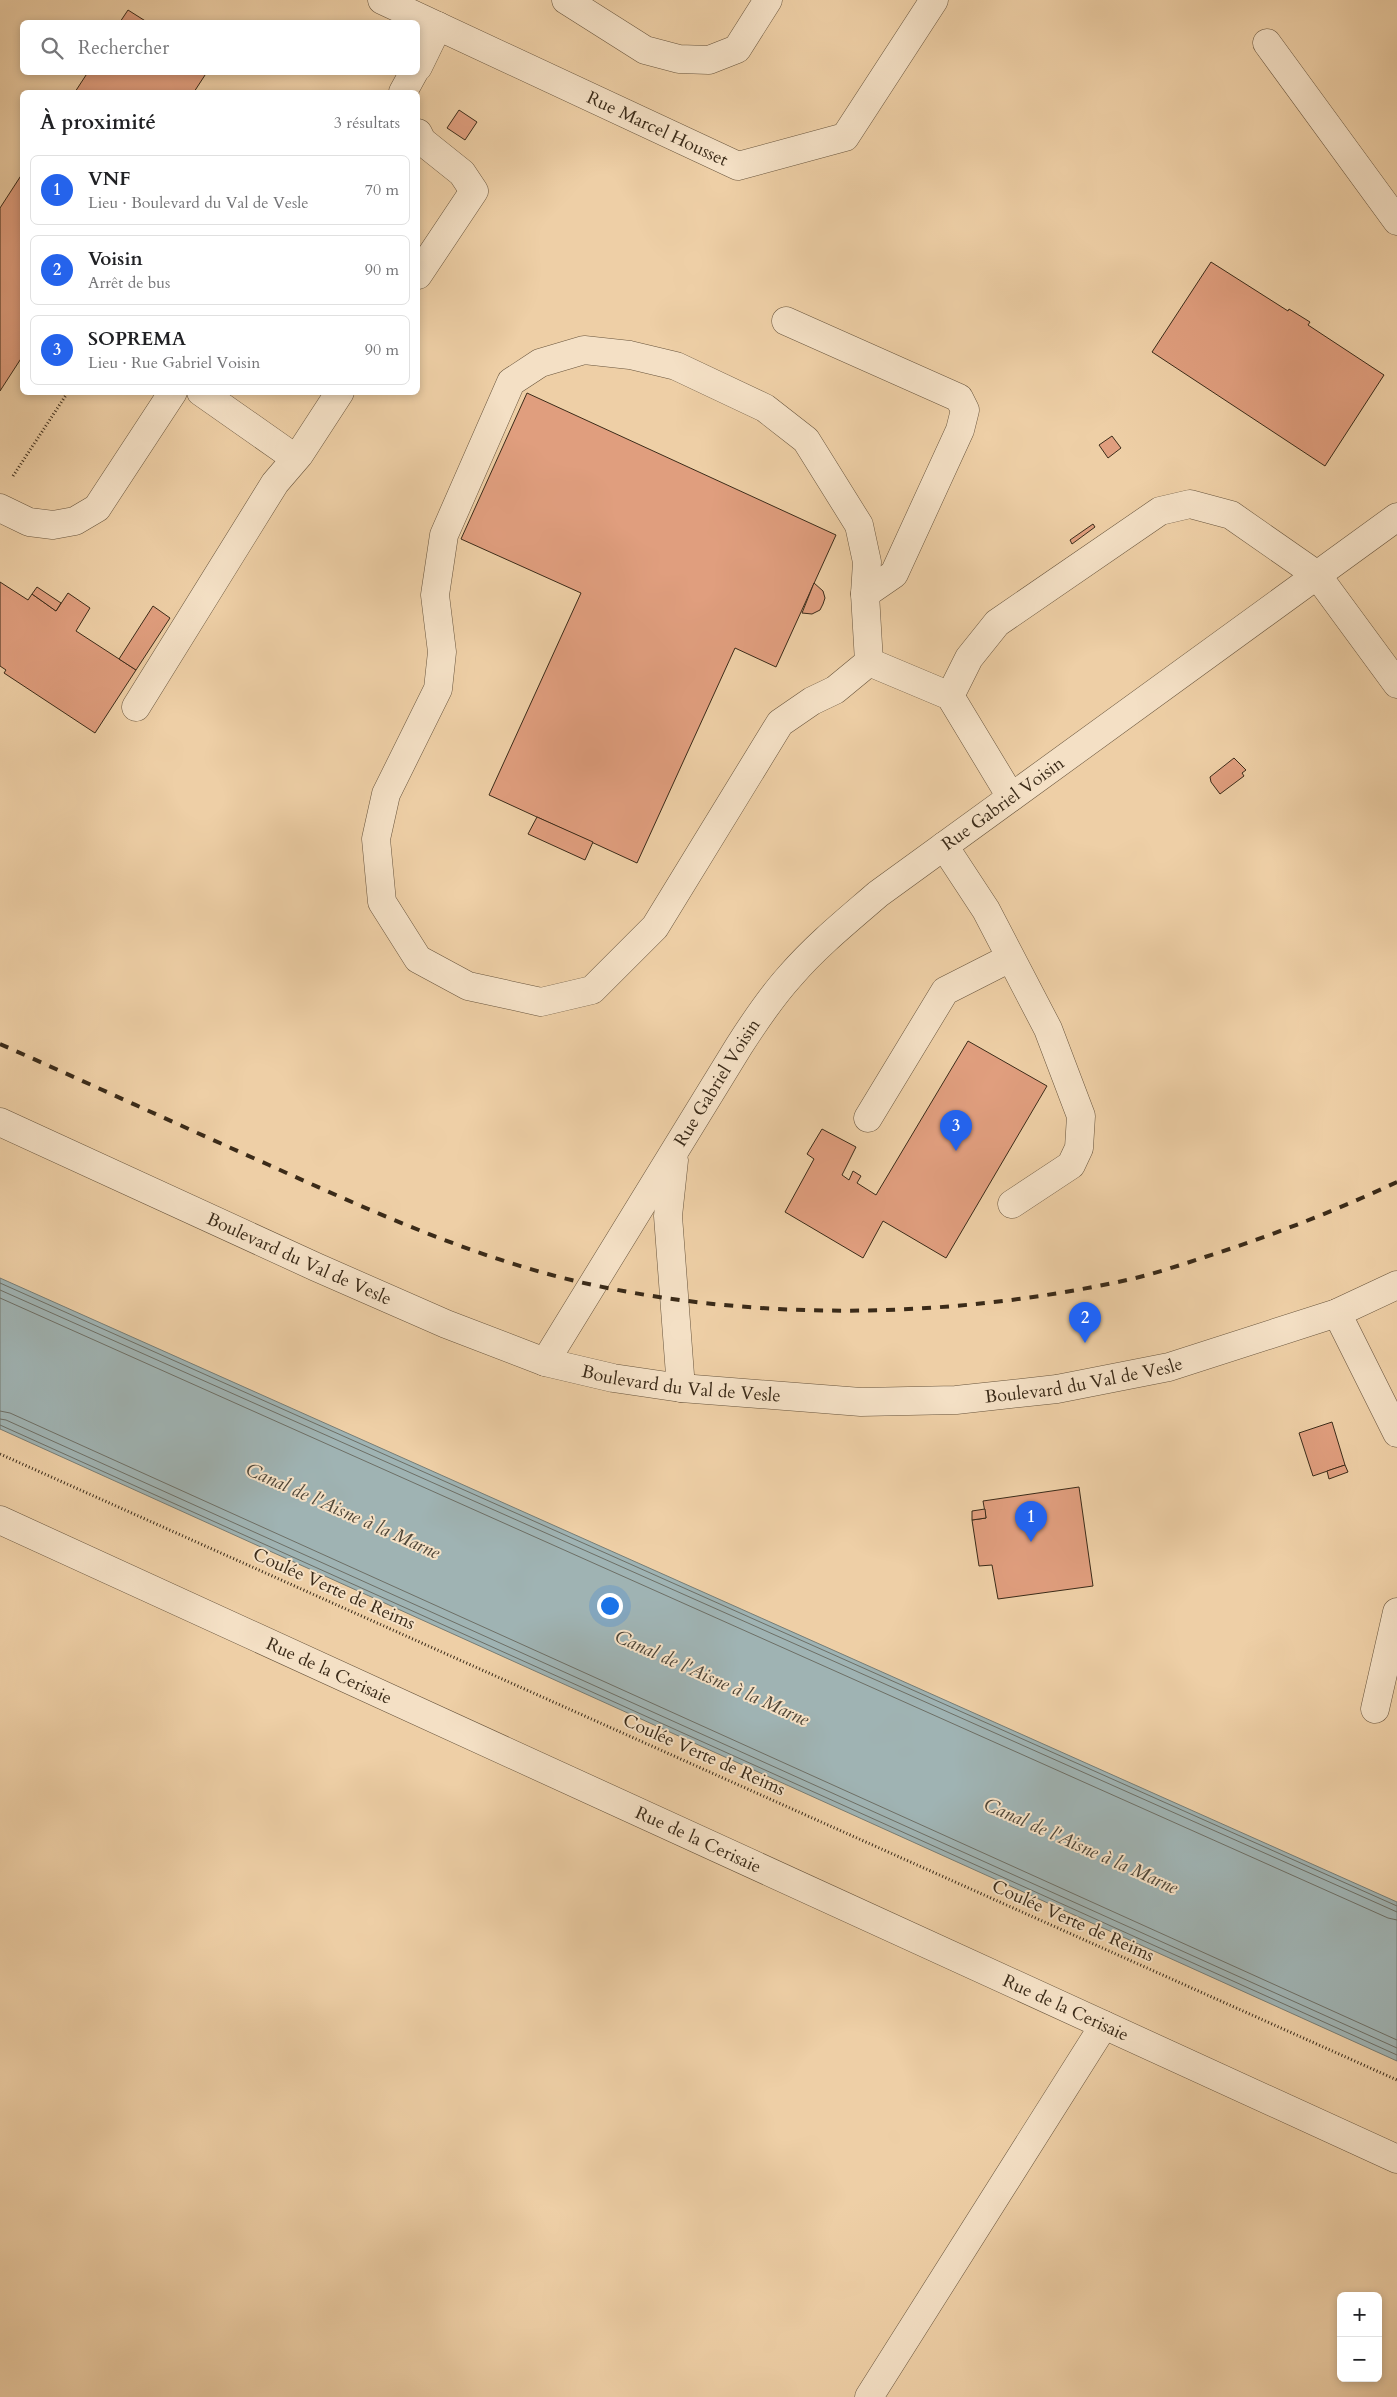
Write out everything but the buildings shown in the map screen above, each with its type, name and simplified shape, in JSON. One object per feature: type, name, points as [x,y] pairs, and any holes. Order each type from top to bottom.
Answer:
[{"type":"street","name":"Rue Marcel Housset","points":[[382,0],[738,166],[845,137],[934,0]]},
{"type":"street","points":[[566,0],[645,50],[679,59],[708,60],[737,49],[768,0]]},
{"type":"street","points":[[420,63],[438,26]]},
{"type":"street","points":[[1267,43],[1397,221]]},
{"type":"street","points":[[404,90],[412,75]]},
{"type":"street","points":[[420,137],[422,141],[462,173],[474,190],[420,272]]},
{"type":"street","points":[[786,321],[959,398],[965,410],[960,430],[894,574],[865,594]]},
{"type":"street","points":[[584,350],[630,354],[676,366],[764,408],[806,440],[859,525],[867,562],[865,594],[869,662],[835,690],[812,701],[780,723],[655,927],[592,990],[542,1002],[468,986],[418,959],[382,902],[376,840],[386,794],[438,689],[442,652],[435,595],[444,535],[511,382],[540,363],[584,350]]},
{"type":"street","points":[[0,508],[29,522],[53,525],[76,521],[97,508],[167,395]]},
{"type":"street","points":[[205,395],[295,458]]},
{"type":"street","points":[[136,707],[275,483],[295,458],[338,395]]},
{"type":"street","points":[[950,696],[969,658],[997,623],[1160,511],[1190,504],[1231,515],[1317,575],[1397,684]]},
{"type":"street","name":"Rue Gabriel Voisin","points":[[545,1362],[674,1154],[738,1046],[792,973],[878,894],[1317,575],[1395,522]]},
{"type":"street","points":[[869,662],[950,696],[1010,797]]},
{"type":"street","points":[[944,846],[986,910],[1048,1029],[1081,1116],[1079,1148],[1071,1165],[1012,1204]]},
{"type":"street","points":[[868,1118],[945,991],[1010,958]]},
{"type":"street","name":"Boulevard du Val de Vesle","points":[[0,1122],[316,1267],[446,1324],[545,1362],[613,1378],[681,1388],[861,1402],[956,1400],[1057,1389],[1169,1367],[1337,1313],[1397,1285]]},
{"type":"street","name":"Rue Gabriel Voisin","points":[[674,1154],[668,1216],[681,1388]]},
{"type":"street","points":[[1337,1313],[1397,1433]]},
{"type":"street","name":"Rue de la Cerisaie","points":[[0,1520],[1397,2159]]},
{"type":"street","points":[[1375,1709],[1397,1612]]},
{"type":"street","points":[[870,2397],[1104,2025]]},
{"type":"path","points":[[10,480],[66,395]]},
{"type":"path","name":"Coulée Verte de Reims","points":[[0,1454],[1397,2080]]},
{"type":"water","name":"Canal de l'Aisne à la Marne","points":[[0,1278],[1397,1902],[1397,2061],[0,1429]]},
{"type":"railway","points":[[0,1044],[348,1200],[469,1249],[551,1275],[593,1285],[657,1297],[722,1305],[853,1311],[919,1309],[1049,1295],[1136,1278],[1171,1268],[1278,1232],[1397,1182]]},
{"type":"place","name":"SOPREMA","points":[[956,1151]]},
{"type":"place","name":"Voisin","points":[[1085,1343]]},
{"type":"place","name":"VNF","points":[[1031,1542]]}]
